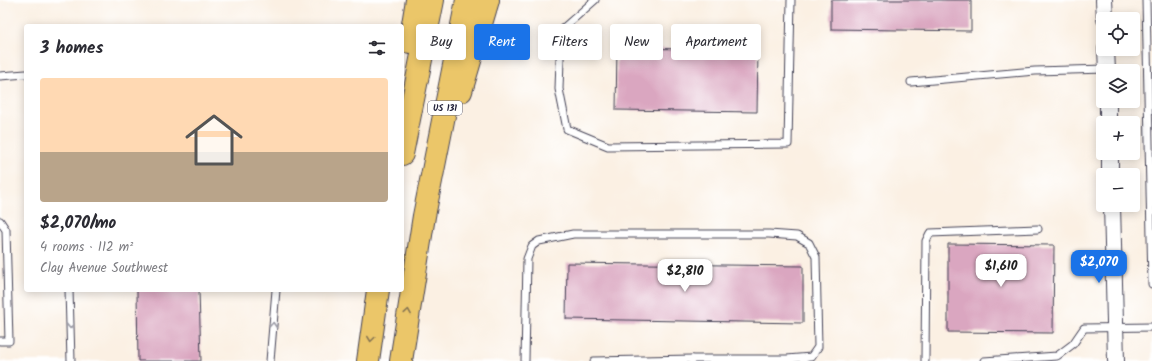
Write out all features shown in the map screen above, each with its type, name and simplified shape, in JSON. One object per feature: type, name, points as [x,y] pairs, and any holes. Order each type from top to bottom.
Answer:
[{"type":"highway","points":[[404,86],[417,0]]},
{"type":"highway","points":[[404,144],[433,0]]},
{"type":"highway","name":"US 131","points":[[401,361],[424,216],[467,0]]},
{"type":"highway","points":[[424,216],[488,0]]},
{"type":"highway","points":[[368,361],[378,292]]},
{"type":"street","points":[[1104,0],[1105,12]]},
{"type":"street","points":[[1112,212],[1116,361]]},
{"type":"lane","points":[[595,0],[561,30],[559,89],[567,129],[608,146],[788,144],[791,0]]},
{"type":"lane","points":[[1146,0],[1152,284]]},
{"type":"lane","points":[[911,82],[1035,71],[1096,70]]},
{"type":"lane","points":[[0,76],[24,74]]},
{"type":"lane","points":[[0,221],[6,230],[9,341],[0,341]]},
{"type":"lane","points":[[925,361],[926,241],[930,233],[1038,229]]},
{"type":"lane","points":[[525,361],[527,259],[532,246],[539,240],[573,234],[769,234],[797,236],[809,242],[816,257],[818,346],[811,357],[787,359],[594,361]]},
{"type":"lane","points":[[69,292],[71,361]]},
{"type":"lane","points":[[270,361],[276,292]]},
{"type":"lane","points":[[984,361],[1057,356],[1073,344],[1084,328],[1152,327]]},
{"type":"building","points":[[831,0],[971,0],[971,31],[831,29]]},
{"type":"building","points":[[663,49],[671,49],[671,60],[758,60],[757,112],[616,110],[617,60],[663,60]]},
{"type":"building","points":[[948,244],[1054,245],[1053,333],[948,332]]},
{"type":"building","points":[[567,263],[803,266],[803,323],[566,319]]},
{"type":"building","points":[[137,292],[199,292],[201,361],[138,361]]}]
